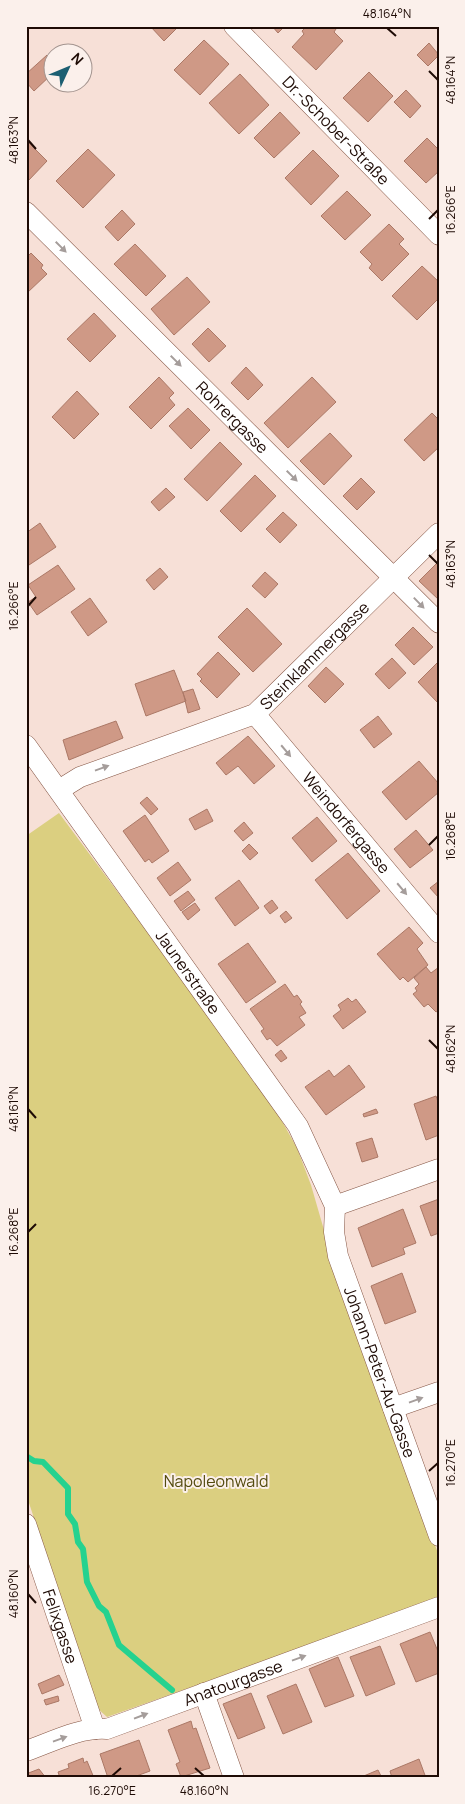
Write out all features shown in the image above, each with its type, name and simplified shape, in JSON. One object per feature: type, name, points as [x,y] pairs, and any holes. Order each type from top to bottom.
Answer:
[{"type":"street","name":"Dr.-Schober-Straße","points":[[234,26],[439,234]]},
{"type":"street","name":"Rohrergasse","points":[[26,212],[439,623]]},
{"type":"street","name":"Steinklammergasse","points":[[59,790],[80,777],[255,714],[439,533]]},
{"type":"street","name":"Weindorfergasse","points":[[255,714],[439,933]]},
{"type":"street","name":"Jaunerstraße","points":[[26,745],[298,1126],[335,1206]]},
{"type":"street","points":[[335,1206],[439,1170]]},
{"type":"street","name":"Johann-Peter-Au-Gasse","points":[[335,1206],[334,1232],[338,1256],[439,1536]]},
{"type":"street","points":[[393,1408],[439,1392]]},
{"type":"street","name":"Felixgasse","points":[[26,1524],[95,1728]]},
{"type":"street","name":"Anatourgasse","points":[[26,1751],[95,1728],[107,1729],[439,1606]]},
{"type":"street","points":[[204,1692],[234,1778]]},
{"type":"green space","name":"Napoleonwald","points":[[59,813],[238,1054],[273,1105],[297,1148],[311,1185],[337,1275],[439,1556],[437,1598],[409,1610],[107,1717],[97,1708],[26,1494],[26,836]]},
{"type":"building","points":[[150,26],[179,26],[164,41]]},
{"type":"building","points":[[272,26],[285,26],[278,33]]},
{"type":"building","points":[[307,26],[338,26],[334,32],[343,41],[316,70],[292,47],[304,34],[302,31]]},
{"type":"building","points":[[204,40],[229,64],[200,95],[174,70]]},
{"type":"building","points":[[429,43],[439,55],[428,66],[417,55]]},
{"type":"building","points":[[42,60],[42,83],[34,91],[26,82],[26,74]]},
{"type":"building","points":[[369,72],[393,96],[368,122],[343,98]]},
{"type":"building","points":[[240,74],[269,105],[239,134],[209,103]]},
{"type":"building","points":[[406,90],[421,106],[410,118],[394,102]]},
{"type":"building","points":[[280,112],[300,133],[274,158],[254,138]]},
{"type":"building","points":[[427,138],[439,150],[439,171],[426,183],[404,161]]},
{"type":"building","points":[[27,141],[47,161],[28,181],[26,180]]},
{"type":"building","points":[[88,149],[115,175],[83,208],[56,181]]},
{"type":"building","points":[[313,150],[339,176],[311,205],[285,178]]},
{"type":"building","points":[[347,191],[371,215],[345,240],[321,216]]},
{"type":"building","points":[[122,210],[135,224],[118,241],[105,227]]},
{"type":"building","points":[[389,224],[404,239],[399,244],[409,254],[382,281],[369,268],[372,264],[360,252]]},
{"type":"building","points":[[135,244],[166,276],[146,296],[114,264]]},
{"type":"building","points":[[31,253],[43,265],[41,268],[47,274],[27,293],[26,258]]},
{"type":"building","points":[[422,266],[439,282],[439,298],[417,320],[392,296]]},
{"type":"building","points":[[187,277],[210,302],[174,335],[151,309]]},
{"type":"building","points":[[94,313],[116,336],[90,362],[67,339]]},
{"type":"building","points":[[208,328],[226,346],[209,362],[192,344]]},
{"type":"building","points":[[246,367],[263,385],[248,400],[231,383]]},
{"type":"building","points":[[159,377],[174,393],[169,398],[175,405],[151,429],[129,407]]},
{"type":"building","points":[[312,377],[336,402],[288,448],[264,423]]},
{"type":"building","points":[[77,391],[99,414],[74,439],[52,417]]},
{"type":"building","points":[[188,408],[210,430],[191,449],[169,426]]},
{"type":"building","points":[[432,413],[439,420],[439,447],[424,461],[404,440]]},
{"type":"building","points":[[330,433],[352,456],[324,485],[300,461]]},
{"type":"building","points":[[220,442],[242,464],[207,501],[184,479]]},
{"type":"building","points":[[255,475],[276,496],[241,532],[220,511]]},
{"type":"building","points":[[361,478],[375,492],[357,510],[343,496]]},
{"type":"building","points":[[166,488],[175,497],[159,511],[151,502]]},
{"type":"building","points":[[283,512],[297,525],[280,543],[266,529]]},
{"type":"building","points":[[40,523],[56,547],[26,567],[26,533]]},
{"type":"building","points":[[439,561],[439,600],[419,581]]},
{"type":"building","points":[[58,565],[75,589],[37,615],[28,602],[36,597],[28,585]]},
{"type":"building","points":[[160,568],[168,577],[154,590],[146,580]]},
{"type":"building","points":[[265,572],[278,584],[265,598],[252,586]]},
{"type":"building","points":[[90,598],[107,622],[88,636],[71,612]]},
{"type":"building","points":[[247,608],[282,644],[253,672],[218,637]]},
{"type":"building","points":[[413,627],[433,647],[414,665],[395,645]]},
{"type":"building","points":[[218,652],[240,674],[217,698],[200,681],[202,679],[197,674]]},
{"type":"building","points":[[392,658],[406,673],[389,689],[375,674]]},
{"type":"building","points":[[439,661],[439,699],[437,702],[418,682]]},
{"type":"building","points":[[326,667],[344,684],[325,703],[308,686]]},
{"type":"building","points":[[174,670],[186,701],[146,716],[135,684]]},
{"type":"building","points":[[193,689],[200,709],[188,713],[183,692]]},
{"type":"building","points":[[378,716],[392,734],[374,748],[360,730]]},
{"type":"building","points":[[116,721],[123,738],[69,760],[63,740]]},
{"type":"building","points":[[248,736],[275,766],[254,784],[238,766],[226,775],[216,763]]},
{"type":"building","points":[[419,761],[439,784],[439,792],[406,820],[382,792]]},
{"type":"building","points":[[147,797],[158,809],[151,815],[140,803]]},
{"type":"building","points":[[207,809],[213,821],[195,830],[189,819]]},
{"type":"building","points":[[145,815],[169,851],[152,863],[149,859],[145,862],[123,831]]},
{"type":"building","points":[[317,817],[337,841],[312,862],[292,838]]},
{"type":"building","points":[[244,822],[253,833],[243,841],[234,831]]},
{"type":"building","points":[[416,830],[433,850],[410,868],[394,849]]},
{"type":"building","points":[[249,844],[258,853],[250,860],[242,851]]},
{"type":"building","points":[[348,853],[380,891],[347,919],[315,880]]},
{"type":"building","points":[[178,862],[191,880],[170,896],[157,878]]},
{"type":"building","points":[[239,880],[259,908],[235,926],[215,898]]},
{"type":"building","points":[[439,881],[439,898],[430,888]]},
{"type":"building","points":[[188,891],[195,900],[181,911],[174,901]]},
{"type":"building","points":[[272,900],[278,908],[270,914],[264,906]]},
{"type":"building","points":[[195,903],[200,910],[188,920],[182,912]]},
{"type":"building","points":[[286,911],[292,918],[285,923],[280,916]]},
{"type":"building","points":[[409,927],[423,943],[417,949],[428,965],[408,982],[403,977],[400,980],[377,954]]},
{"type":"building","points":[[248,943],[276,982],[246,1003],[218,964]]},
{"type":"building","points":[[426,967],[431,973],[439,967],[439,1010],[436,1012],[428,1004],[424,1007],[413,994],[417,991],[415,988],[419,984],[414,978]]},
{"type":"building","points":[[285,984],[294,997],[297,995],[302,1002],[300,1004],[306,1013],[299,1017],[305,1025],[277,1046],[270,1038],[267,1040],[261,1031],[264,1029],[250,1009]]},
{"type":"building","points":[[348,998],[352,1002],[356,999],[366,1012],[343,1029],[333,1016],[341,1010],[338,1005]]},
{"type":"building","points":[[281,1050],[287,1058],[281,1062],[275,1055]]},
{"type":"building","points":[[349,1065],[365,1087],[326,1115],[305,1087],[329,1070],[334,1077]]},
{"type":"building","points":[[436,1096],[439,1105],[439,1135],[426,1140],[414,1104]]},
{"type":"building","points":[[376,1109],[378,1113],[364,1117],[363,1114]]},
{"type":"building","points":[[372,1138],[378,1157],[362,1162],[356,1143]]},
{"type":"building","points":[[439,1199],[439,1233],[431,1236],[420,1206]]},
{"type":"building","points":[[403,1209],[416,1243],[403,1248],[405,1254],[372,1267],[358,1228]]},
{"type":"building","points":[[402,1273],[416,1312],[385,1324],[371,1286]]},
{"type":"building","points":[[430,1632],[439,1654],[439,1673],[416,1682],[400,1644]]},
{"type":"building","points":[[380,1646],[395,1684],[366,1696],[350,1657]]},
{"type":"building","points":[[338,1657],[354,1696],[325,1707],[309,1669]]},
{"type":"building","points":[[59,1675],[64,1685],[42,1694],[38,1684]]},
{"type":"building","points":[[296,1684],[312,1722],[283,1734],[267,1696]]},
{"type":"building","points":[[251,1693],[265,1728],[238,1739],[223,1704]]},
{"type":"building","points":[[58,1696],[59,1701],[46,1705],[44,1700]]},
{"type":"building","points":[[191,1721],[193,1729],[196,1728],[210,1768],[181,1777],[176,1764],[180,1762],[168,1730]]},
{"type":"building","points":[[139,1740],[150,1771],[131,1778],[108,1778],[100,1754]]},
{"type":"building","points":[[83,1758],[84,1763],[87,1761],[94,1778],[60,1778],[58,1772],[69,1768],[68,1764]]},
{"type":"building","points":[[419,1759],[426,1778],[392,1778],[390,1771]]},
{"type":"building","points":[[39,1769],[46,1778],[26,1778],[26,1774]]},
{"type":"building","points":[[378,1770],[382,1778],[359,1778]]},
{"type":"waterway","points":[[26,1456],[34,1461],[43,1462],[68,1488],[68,1514],[75,1524],[78,1542],[83,1549],[87,1582],[99,1606],[106,1612],[119,1645],[172,1690]]}]
